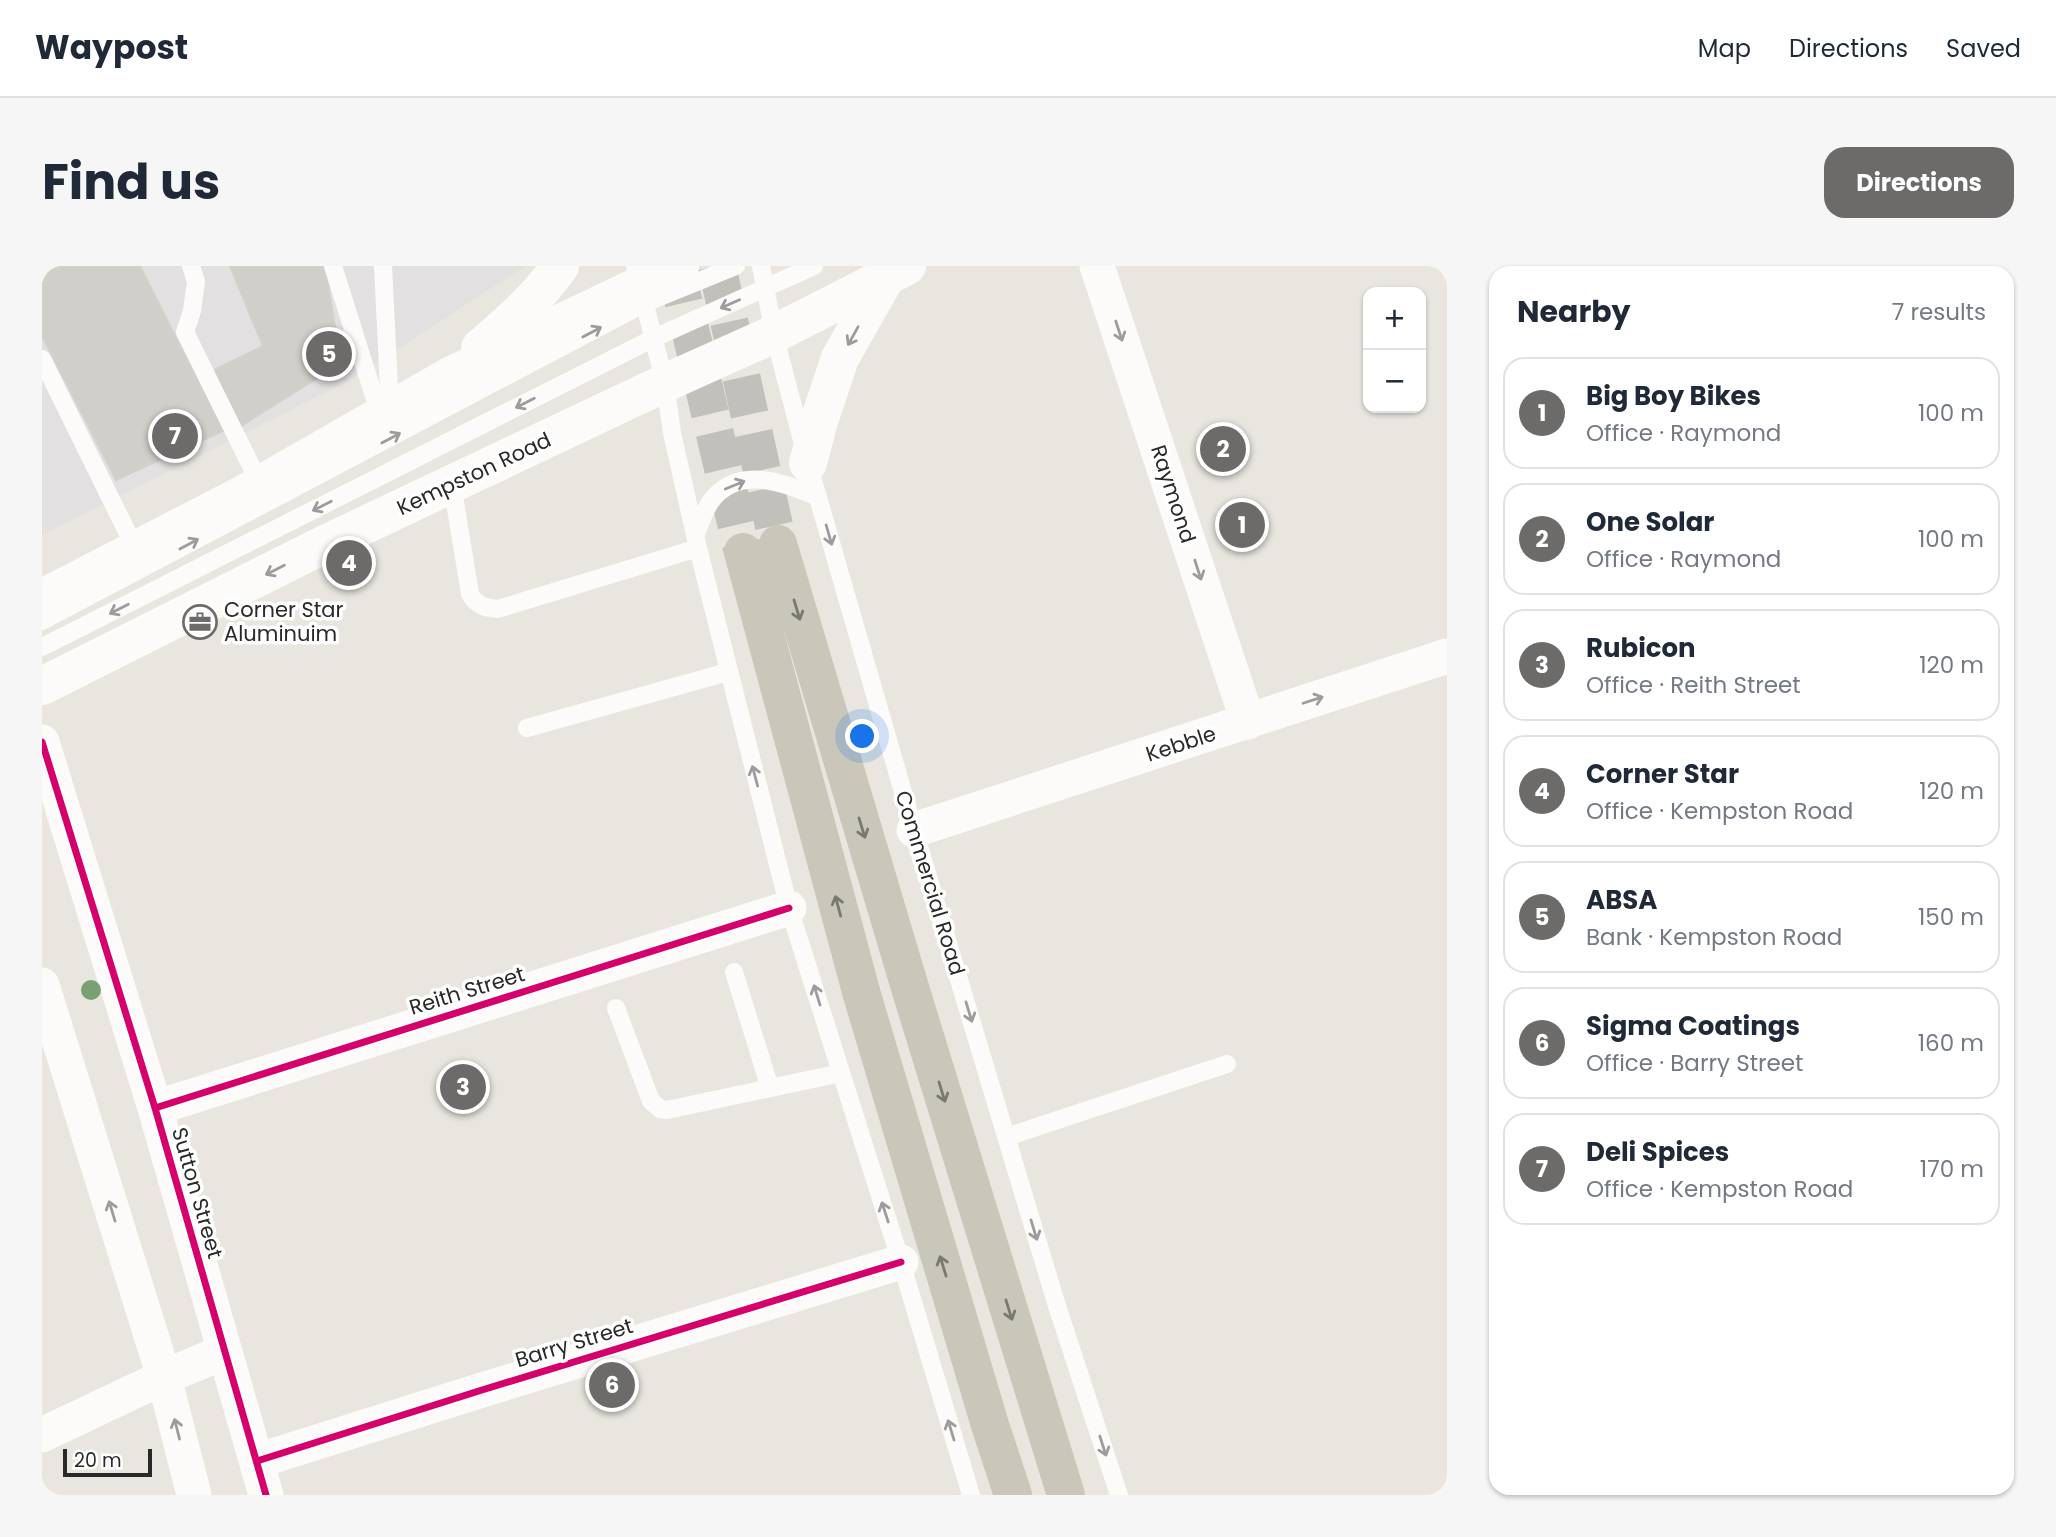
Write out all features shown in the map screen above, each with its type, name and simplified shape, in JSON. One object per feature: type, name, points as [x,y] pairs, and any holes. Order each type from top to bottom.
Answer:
[{"type":"main road","points":[[450,376],[526,307],[548,284],[560,266]]},
{"type":"main road","points":[[42,598],[242,495],[450,376],[680,266]]},
{"type":"main road","points":[[813,480],[819,421],[841,358],[897,271]]},
{"type":"main road","name":"Kempston Road","points":[[42,686],[325,544],[774,334],[897,271]]},
{"type":"main road","points":[[1013,1495],[862,995],[760,548],[911,991],[1066,1495]]},
{"type":"street","name":"Raymond","points":[[1097,266],[1248,722]]},
{"type":"street","name":"Kebble","points":[[914,830],[1447,656]]},
{"type":"street","name":"Sutton Street","points":[[42,742],[155,1108],[266,1495]]},
{"type":"street","name":"Reith Street","points":[[155,1108],[789,908]]},
{"type":"street","points":[[42,985],[53,1061],[164,1377],[194,1495]]},
{"type":"street","name":"Barry Street","points":[[257,1461],[901,1262]]},
{"type":"street","points":[[42,1435],[164,1377],[224,1352]]},
{"type":"lane","points":[[191,266],[196,282],[192,311],[185,332],[260,484]]},
{"type":"lane","points":[[333,266],[385,412]]},
{"type":"lane","points":[[383,266],[385,412]]},
{"type":"lane","points":[[42,621],[640,285],[736,266]]},
{"type":"lane","name":"Commercial Road","points":[[761,266],[774,334],[813,480],[914,830],[1057,1306],[1119,1495]]},
{"type":"lane","points":[[42,647],[653,338],[814,266]]},
{"type":"lane","points":[[640,285],[665,383],[672,433],[696,542],[789,908],[901,1262],[971,1495]]},
{"type":"lane","points":[[42,359],[136,550]]},
{"type":"lane","points":[[696,542],[710,502],[735,482],[813,480]]},
{"type":"lane","points":[[453,484],[470,594],[475,602],[484,608],[498,609],[696,542]]},
{"type":"lane","points":[[527,728],[728,672]]},
{"type":"lane","points":[[734,972],[770,1088]]},
{"type":"lane","points":[[616,1008],[652,1101],[660,1109],[667,1110],[841,1073]]},
{"type":"lane","points":[[1006,1137],[1227,1064]]},
{"type":"shaded area","points":[[42,266],[526,266],[346,382],[42,535]]},
{"type":"building","points":[[42,266],[140,266],[223,431],[116,480],[42,336]]},
{"type":"building","points":[[230,266],[325,266],[341,363],[238,428],[212,371],[263,346]]},
{"type":"tunnel","points":[[675,266],[743,552]]},
{"type":"tunnel","points":[[717,266],[778,544]]},
{"type":"cycle path","points":[[42,742],[155,1108],[266,1495]]},
{"type":"cycle path","points":[[155,1108],[789,908]]},
{"type":"cycle path","points":[[257,1461],[901,1262]]},
{"type":"place","name":"ABSA","points":[[329,354]]},
{"type":"place","name":"Deli Spices","points":[[175,436]]},
{"type":"place","name":"One Solar","points":[[1223,449]]},
{"type":"place","name":"Big Boy Bikes","points":[[1242,525]]},
{"type":"place","name":"Corner Star","points":[[349,563]]},
{"type":"place","name":"Corner Star Aluminuim","points":[[200,622]]},
{"type":"place","name":"Rubicon","points":[[463,1087]]},
{"type":"place","name":"Sigma Coatings","points":[[612,1385]]}]
